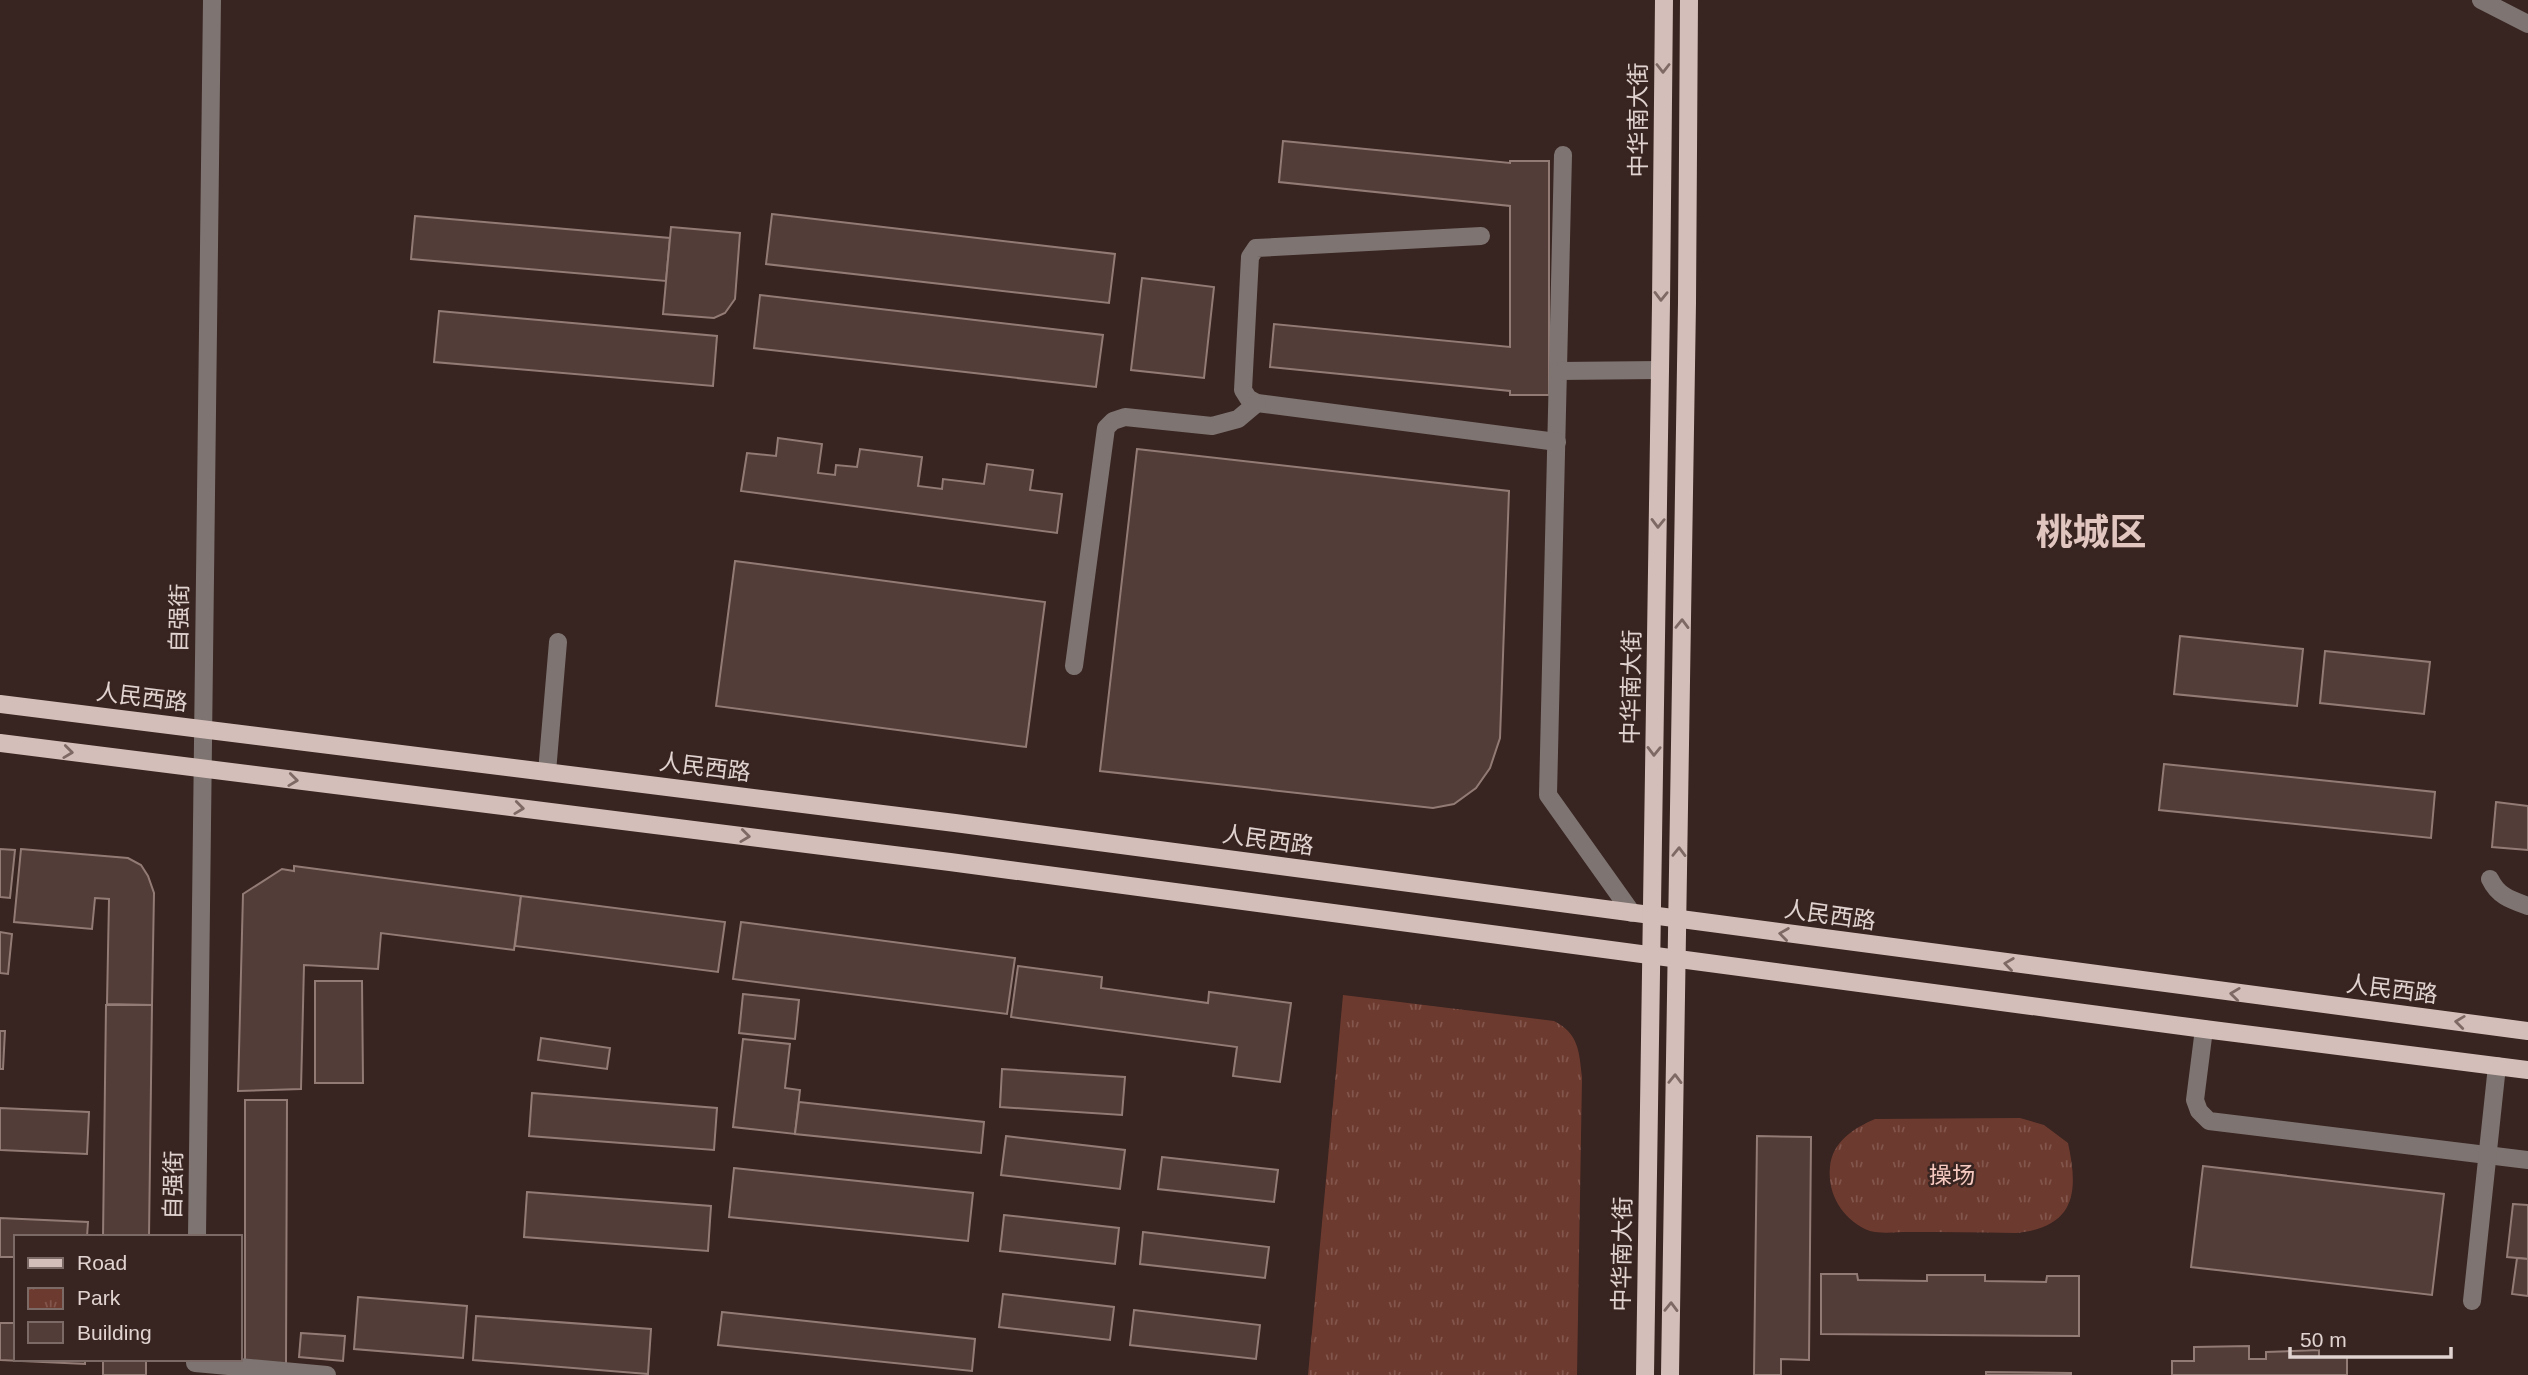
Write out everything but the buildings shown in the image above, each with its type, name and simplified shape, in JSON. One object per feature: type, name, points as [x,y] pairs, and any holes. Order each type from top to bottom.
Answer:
[{"type":"main road","name":"中华南大街","points":[[1645,1375],[1664,0]]},
{"type":"main road","points":[[1670,1375],[1689,0]]},
{"type":"main road","name":"人民西路","points":[[0,704],[969,825],[2528,1031]]},
{"type":"main road","points":[[0,743],[950,862],[2528,1070]]},
{"type":"street","name":"自强街","points":[[197,1235],[212,0]]},
{"type":"street","points":[[2482,0],[2528,24]]},
{"type":"street","points":[[1563,155],[1548,795],[1632,913]]},
{"type":"street","points":[[1482,236],[1256,248],[1250,257],[1243,390],[1248,398],[1257,403],[1557,442]]},
{"type":"street","points":[[1558,370],[1660,370]]},
{"type":"street","points":[[1074,666],[1106,428],[1113,421],[1125,417],[1212,426],[1238,419],[1257,403]]},
{"type":"street","points":[[547,772],[558,642]]},
{"type":"street","points":[[2490,879],[2495,890],[2504,897],[2528,906]]},
{"type":"street","points":[[2204,1029],[2195,1100],[2199,1111],[2209,1121],[2528,1160]]},
{"type":"street","points":[[2472,1301],[2497,1066]]},
{"type":"street","points":[[195,1366],[327,1375]]},
{"type":"green space","points":[[1343,995],[1554,1021],[1573,1038],[1582,1077],[1577,1375],[1308,1375]]},
{"type":"green space","name":"操场","points":[[2020,1118],[2044,1125],[2068,1143],[2073,1177],[2072,1192],[2061,1215],[2051,1223],[2016,1233],[1874,1232],[1852,1221],[1834,1197],[1830,1167],[1835,1150],[1845,1137],[1875,1119]]},
{"type":"district","name":"桃城区","points":[[2091,532]]}]
